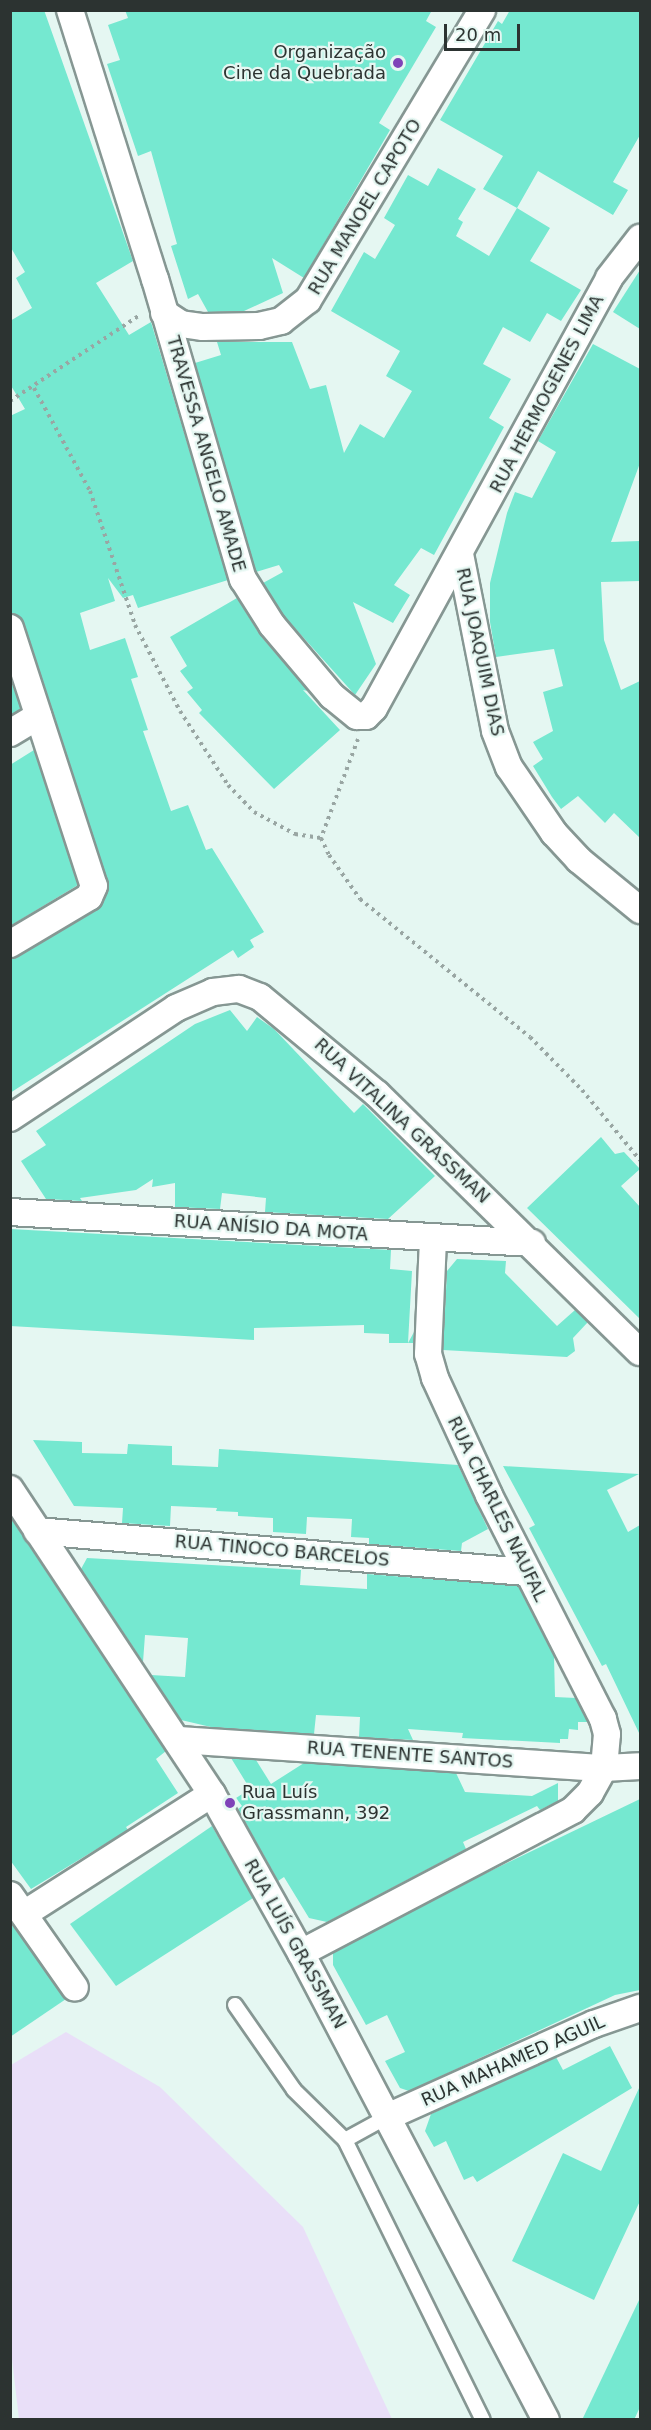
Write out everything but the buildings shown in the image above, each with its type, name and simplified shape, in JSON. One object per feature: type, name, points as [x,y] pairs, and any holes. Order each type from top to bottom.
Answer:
[{"type":"street","name":"TRAVESSA ANGELO AMADE","points":[[70,10],[163,307],[243,579],[272,625],[332,696],[348,711],[366,716]]},
{"type":"street","name":"RUA MANOEL CAPOTO","points":[[163,307],[181,324],[203,327],[259,326],[281,321],[308,300],[482,10]]},
{"type":"street","name":"RUA HERMOGENES LIMA","points":[[460,554],[609,278],[640,238]]},
{"type":"street","points":[[366,716],[460,554]]},
{"type":"street","name":"RUA JOAQUIM DIAS","points":[[460,554],[495,731],[508,768],[554,833],[579,860],[640,910]]},
{"type":"street","points":[[10,628],[94,886],[89,897],[10,944]]},
{"type":"street","points":[[10,733],[38,716]]},
{"type":"street","name":"RUA VITALINA GRASSMAN","points":[[10,1118],[176,1008],[213,992],[239,989],[276,1010],[377,1094],[532,1243],[640,1352]]},
{"type":"street","name":"RUA ANÍSIO DA MOTA","points":[[10,1212],[433,1239],[532,1243]]},
{"type":"street","name":"RUA CHARLES NAUFAL","points":[[433,1239],[428,1354],[432,1370],[527,1572],[603,1719],[607,1734],[604,1768]]},
{"type":"street","name":"RUA LUÍS GRASSMAN","points":[[10,1489],[179,1740],[212,1794],[302,1953],[546,2420]]},
{"type":"street","name":"RUA TINOCO BARCELOS","points":[[37,1531],[527,1572]]},
{"type":"street","name":"RUA TENENTE SANTOS","points":[[179,1740],[604,1768],[640,1766]]},
{"type":"street","points":[[302,1953],[573,1810],[590,1793],[604,1768]]},
{"type":"street","points":[[75,1988],[17,1904],[212,1794]]},
{"type":"street","name":"RUA MAHAMED AGUIL","points":[[387,2117],[594,2024],[640,2008]]},
{"type":"lane","points":[[235,2005],[294,2090],[345,2140],[483,2420]]},
{"type":"lane","points":[[345,2140],[387,2117]]},
{"type":"path","points":[[10,402],[163,307]]},
{"type":"path","points":[[34,388],[90,491],[135,625],[180,711],[228,785],[254,812],[295,834],[321,838],[360,899],[530,1037],[582,1090],[640,1160]]},
{"type":"path","points":[[321,838],[366,716]]},
{"type":"shaded area","points":[[66,2032],[160,2087],[303,2227],[392,2419],[19,2419],[10,2342],[11,2065]]},
{"type":"place","name":"Organização Cine da Quebrada","points":[[398,63]]},
{"type":"place","name":"Rua Luís Grassmann, 392","points":[[230,1803]]}]
